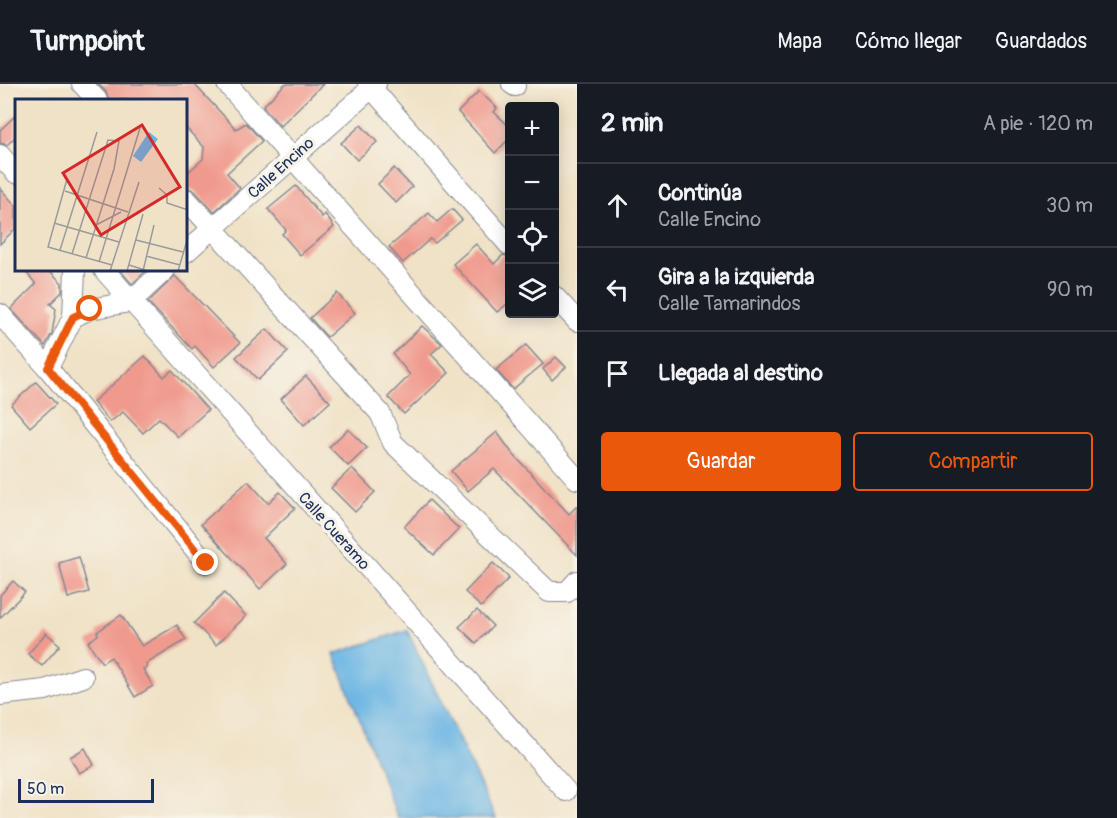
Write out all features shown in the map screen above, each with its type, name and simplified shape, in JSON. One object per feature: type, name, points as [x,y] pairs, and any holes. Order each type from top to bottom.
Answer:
[{"type":"street","points":[[227,84],[577,479]]},
{"type":"street","points":[[372,85],[505,239]]},
{"type":"street","name":"Calle Encino","points":[[188,250],[372,85]]},
{"type":"street","points":[[0,155],[15,172]]},
{"type":"street","points":[[188,201],[380,413],[393,443],[549,592],[567,592],[577,581]]},
{"type":"street","points":[[48,368],[73,317],[75,272]]},
{"type":"street","name":"Calle Cueramo","points":[[106,272],[566,791]]},
{"type":"street","points":[[73,317],[90,309],[130,302],[163,272]]},
{"type":"street","points":[[559,301],[577,321]]},
{"type":"street","points":[[0,314],[48,368],[206,563]]},
{"type":"street","points":[[0,695],[45,690],[83,677]]},
{"type":"water","points":[[407,630],[496,818],[398,818],[334,654]]},
{"type":"building","points":[[98,84],[194,84],[236,129],[246,123],[262,141],[227,173],[240,188],[214,212],[195,191],[188,188],[188,172],[203,159],[204,147],[188,130],[188,99],[109,99],[106,92]]},
{"type":"building","points":[[285,84],[323,84],[280,126],[263,106]]},
{"type":"building","points":[[479,91],[497,108],[494,112],[505,122],[505,143],[495,153],[458,112]]},
{"type":"building","points":[[15,116],[15,137],[7,145],[0,143],[0,130]]},
{"type":"building","points":[[361,125],[377,142],[357,160],[341,143]]},
{"type":"building","points":[[394,168],[412,187],[396,203],[378,184]]},
{"type":"building","points":[[296,186],[322,217],[325,214],[334,227],[300,255],[282,234],[286,230],[268,209]]},
{"type":"building","points":[[0,188],[15,205],[15,229],[0,244]]},
{"type":"building","points":[[452,209],[462,220],[435,243],[430,239],[403,263],[389,247],[429,213],[437,222]]},
{"type":"building","points":[[476,244],[494,264],[505,256],[505,306],[497,312],[453,264]]},
{"type":"building","points":[[26,272],[51,272],[62,283],[62,292],[50,304],[56,309],[52,333],[45,346],[11,309],[36,284]]},
{"type":"building","points":[[122,272],[145,272],[132,284]]},
{"type":"building","points":[[175,276],[240,343],[214,367],[195,346],[192,349],[148,302]]},
{"type":"building","points":[[337,293],[355,313],[327,337],[310,318]]},
{"type":"building","points":[[422,326],[442,344],[431,354],[449,373],[404,414],[388,397],[410,375],[393,354]]},
{"type":"building","points":[[267,329],[288,352],[258,380],[236,357]]},
{"type":"building","points":[[526,345],[543,364],[513,389],[496,370]]},
{"type":"building","points":[[145,356],[164,377],[172,370],[208,410],[178,437],[159,418],[143,433],[123,412],[110,422],[93,402]]},
{"type":"building","points":[[556,357],[566,367],[552,380],[543,369]]},
{"type":"building","points":[[306,376],[330,402],[304,425],[281,399]]},
{"type":"building","points":[[36,382],[56,404],[30,427],[11,405]]},
{"type":"building","points":[[348,429],[367,448],[348,466],[329,447]]},
{"type":"building","points":[[497,432],[512,453],[569,514],[577,506],[577,555],[494,469],[468,491],[451,471]]},
{"type":"building","points":[[352,468],[375,492],[355,512],[331,488]]},
{"type":"building","points":[[248,481],[268,503],[280,492],[295,508],[264,538],[287,564],[260,589],[201,524]]},
{"type":"building","points":[[429,500],[459,529],[434,555],[404,527]]},
{"type":"building","points":[[79,557],[89,592],[68,598],[59,563]]},
{"type":"building","points":[[493,563],[509,578],[481,607],[465,592]]},
{"type":"building","points":[[13,581],[25,592],[0,618],[0,595]]},
{"type":"building","points":[[224,593],[246,616],[216,645],[194,623]]},
{"type":"building","points":[[477,610],[493,626],[476,643],[459,627]]},
{"type":"building","points":[[121,615],[142,646],[177,625],[186,640],[146,664],[147,667],[143,669],[153,686],[135,697],[111,657],[102,663],[88,642],[98,635],[97,632]]},
{"type":"building","points":[[46,633],[60,645],[42,666],[28,654]]},
{"type":"building","points":[[85,748],[94,765],[79,773],[70,757]]},
{"type":"route","points":[[90,309],[73,317],[48,368],[206,563]]}]
